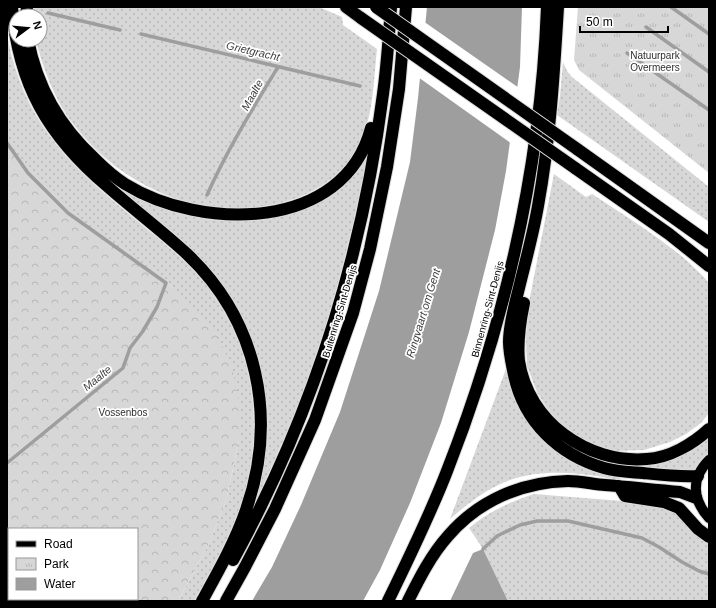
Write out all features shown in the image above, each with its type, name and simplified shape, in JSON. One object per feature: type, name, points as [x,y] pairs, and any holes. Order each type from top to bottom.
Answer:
[{"type":"highway","points":[[12,7],[14,35],[28,83],[41,111],[56,134],[84,165],[106,186],[187,254],[210,279],[230,307],[244,334],[253,361],[259,388],[261,416],[255,480],[246,510],[233,542],[202,601]]},
{"type":"highway","points":[[346,7],[670,234],[709,266]]},
{"type":"highway","points":[[376,7],[709,243]]},
{"type":"highway","points":[[210,601],[249,530],[274,477],[302,412],[324,353],[340,303],[367,192],[383,95],[391,7]]},
{"type":"highway","name":"Buitenring-Sint-Denijs","points":[[226,601],[275,509],[315,420],[353,313],[370,250],[386,167],[399,89],[406,7]]},
{"type":"highway","name":"Binnenring-Sint-Denijs","points":[[388,601],[416,544],[447,471],[478,386],[501,306],[524,207],[541,87],[546,7]]},
{"type":"highway","points":[[558,7],[548,145],[538,207],[511,322],[509,343],[516,387],[526,408],[538,426],[553,442],[571,454],[606,469],[680,477],[698,476]]},
{"type":"highway","points":[[30,48],[38,78],[50,105],[65,127],[84,149],[106,170],[125,184],[153,198],[201,212],[230,215],[262,214],[281,210],[308,201],[331,188],[347,174],[358,160],[368,142],[383,95]]},
{"type":"highway","points":[[528,252],[532,267],[520,323],[518,341],[520,362],[533,400],[546,419],[562,434],[580,445],[607,455],[648,460],[666,455],[682,448],[699,438],[709,429]]},
{"type":"highway","points":[[408,601],[422,573],[446,537],[463,520],[476,510],[510,491],[547,482],[569,481],[680,492],[696,498]]},
{"type":"highway","points":[[619,486],[625,496],[664,502],[679,508],[698,529],[709,536]]},
{"type":"main road","points":[[709,460],[703,466],[695,487],[696,498],[701,509],[709,518]]},
{"type":"green space","points":[[319,7],[342,17],[343,25],[377,49],[369,118],[365,132],[352,157],[334,176],[324,184],[302,196],[278,204],[237,208],[210,207],[184,201],[159,192],[112,164],[92,146],[67,116],[50,84],[38,48],[48,48],[48,8],[34,8]]},
{"type":"green space","name":"Natuurpark Overmeers","points":[[578,7],[709,7],[709,173],[579,70],[574,60]]},
{"type":"green space","points":[[7,33],[8,48],[10,48],[18,76],[30,105],[47,132],[87,177],[181,258],[205,284],[224,312],[239,342],[248,374],[253,406],[253,440],[249,474],[240,508],[230,532],[194,601],[178,601],[208,545],[226,501],[239,440],[173,287],[68,213],[28,173],[7,143]]},
{"type":"green space","points":[[563,62],[567,71],[572,77],[709,187],[709,222],[557,115]]},
{"type":"green space","name":"Vossenbos","points":[[7,143],[28,173],[68,213],[173,287],[214,328],[232,368],[240,405],[239,440],[226,501],[208,545],[178,601],[7,601]]},
{"type":"green space","points":[[368,152],[346,252],[318,351],[294,415],[253,507],[267,434],[266,405],[260,368],[255,350],[241,316],[232,299],[218,279],[174,236],[119,189],[150,203],[181,214],[218,220],[255,221],[291,214],[325,198],[352,177]]},
{"type":"green space","points":[[554,174],[586,197],[592,194],[651,233],[685,259],[709,283],[709,413],[701,423],[686,434],[670,442],[644,450],[613,451],[588,442],[567,430],[551,415],[537,392],[527,366],[526,338],[528,307]]},
{"type":"green space","points":[[506,369],[511,391],[522,413],[536,433],[555,450],[621,476],[620,480],[591,475],[562,473],[533,474],[519,477],[505,482],[483,494],[469,503],[450,519]]},
{"type":"green space","points":[[709,435],[709,453],[699,463],[694,471],[680,472],[607,463],[574,450],[556,438],[632,464]]},
{"type":"green space","points":[[534,494],[622,501],[663,507],[676,512],[709,542],[709,601],[508,601],[483,549],[469,528],[500,508],[516,500]]},
{"type":"water","name":"Ringvaart om Gent","points":[[427,7],[522,7],[520,67],[506,171],[495,230],[469,332],[441,423],[410,503],[380,570],[363,601],[252,601],[272,567],[301,505],[340,412],[379,291],[410,162]]},
{"type":"water","points":[[483,549],[508,601],[450,601],[473,553]]},
{"type":"pier","points":[[423,21],[519,88],[512,144],[418,77]]},
{"type":"waterway","points":[[671,7],[709,34]]},
{"type":"waterway","name":"Grietgracht","points":[[48,13],[120,30]]},
{"type":"waterway","points":[[646,27],[709,72]]},
{"type":"waterway","name":"Grietgracht","points":[[141,34],[360,86]]},
{"type":"waterway","points":[[627,53],[709,110]]},
{"type":"waterway","name":"Maalte","points":[[207,195],[232,146],[278,67]]},
{"type":"waterway","name":"Maalte","points":[[7,143],[28,173],[68,213],[166,283],[157,307],[143,331],[130,348],[123,368],[7,463]]},
{"type":"waterway","points":[[483,549],[497,536],[520,525],[537,521],[568,521],[642,538],[682,562],[699,571],[709,574]]}]
